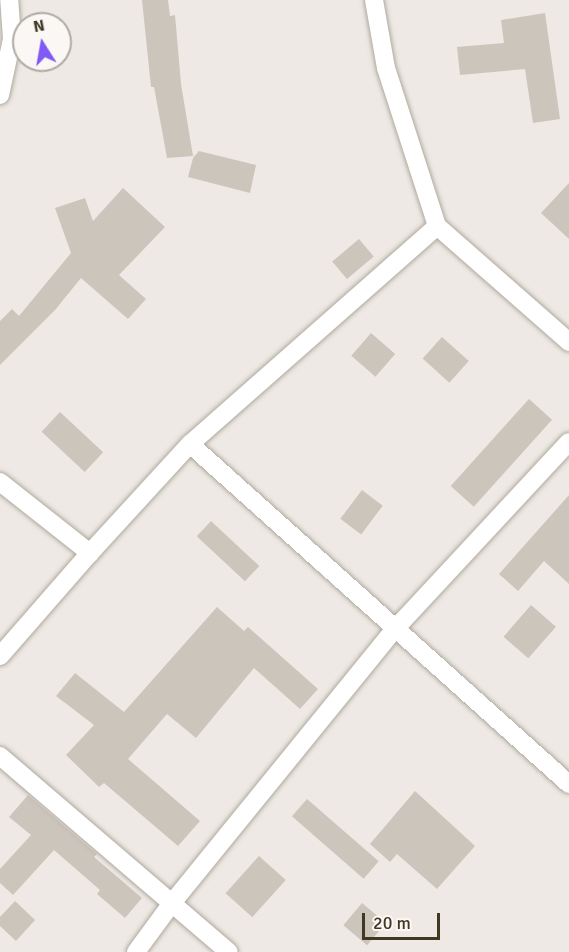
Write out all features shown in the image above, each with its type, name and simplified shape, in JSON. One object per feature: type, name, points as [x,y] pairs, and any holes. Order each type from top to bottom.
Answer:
[{"type":"street","points":[[0,94],[12,39],[9,0]]},
{"type":"street","points":[[374,0],[386,68],[437,226],[569,342]]},
{"type":"street","points":[[0,656],[190,444],[437,226]]},
{"type":"street","points":[[136,952],[172,903],[394,628],[569,442]]},
{"type":"street","points":[[190,444],[569,784]]},
{"type":"street","points":[[0,482],[90,553]]},
{"type":"street","points":[[0,756],[229,952]]},
{"type":"building","points":[[142,0],[168,0],[170,16],[175,15],[181,84],[193,156],[167,158],[154,87],[151,87]]},
{"type":"building","points":[[545,13],[560,119],[533,123],[525,69],[460,75],[457,47],[504,43],[501,20]]},
{"type":"building","points":[[199,151],[256,165],[250,193],[188,177],[193,158]]},
{"type":"building","points":[[569,183],[569,239],[541,213]]},
{"type":"building","points":[[123,188],[165,227],[119,275],[146,299],[128,319],[81,278],[55,310],[0,365],[0,321],[12,309],[19,316],[71,253],[55,208],[85,198],[93,221]]},
{"type":"building","points":[[359,239],[374,257],[347,279],[332,261]]},
{"type":"building","points":[[371,333],[395,354],[375,377],[351,356]]},
{"type":"building","points":[[442,337],[469,361],[449,383],[423,359]]},
{"type":"building","points":[[529,399],[552,420],[474,507],[451,486]]},
{"type":"building","points":[[60,412],[103,452],[85,472],[42,432]]},
{"type":"building","points":[[362,490],[383,506],[361,534],[340,519]]},
{"type":"building","points":[[569,495],[569,584],[544,561],[518,591],[499,574]]},
{"type":"building","points":[[211,521],[259,566],[245,581],[197,536]]},
{"type":"building","points":[[531,605],[556,627],[528,658],[503,637]]},
{"type":"building","points":[[217,607],[244,631],[248,627],[318,689],[300,709],[254,668],[196,738],[167,714],[128,759],[200,821],[178,846],[104,783],[99,787],[66,755],[94,725],[56,696],[75,673],[124,712]]},
{"type":"building","points":[[415,791],[475,846],[437,889],[397,854],[390,862],[370,844]]},
{"type":"building","points":[[28,795],[97,854],[94,857],[142,898],[125,918],[97,894],[100,890],[54,850],[13,895],[0,883],[0,869],[31,835],[9,817]]},
{"type":"building","points":[[307,799],[379,861],[364,879],[292,816]]},
{"type":"building","points":[[259,856],[286,880],[252,917],[226,893]]},
{"type":"building","points":[[15,901],[35,920],[16,941],[0,926],[0,917]]},
{"type":"building","points":[[362,903],[386,923],[367,945],[343,925]]}]
